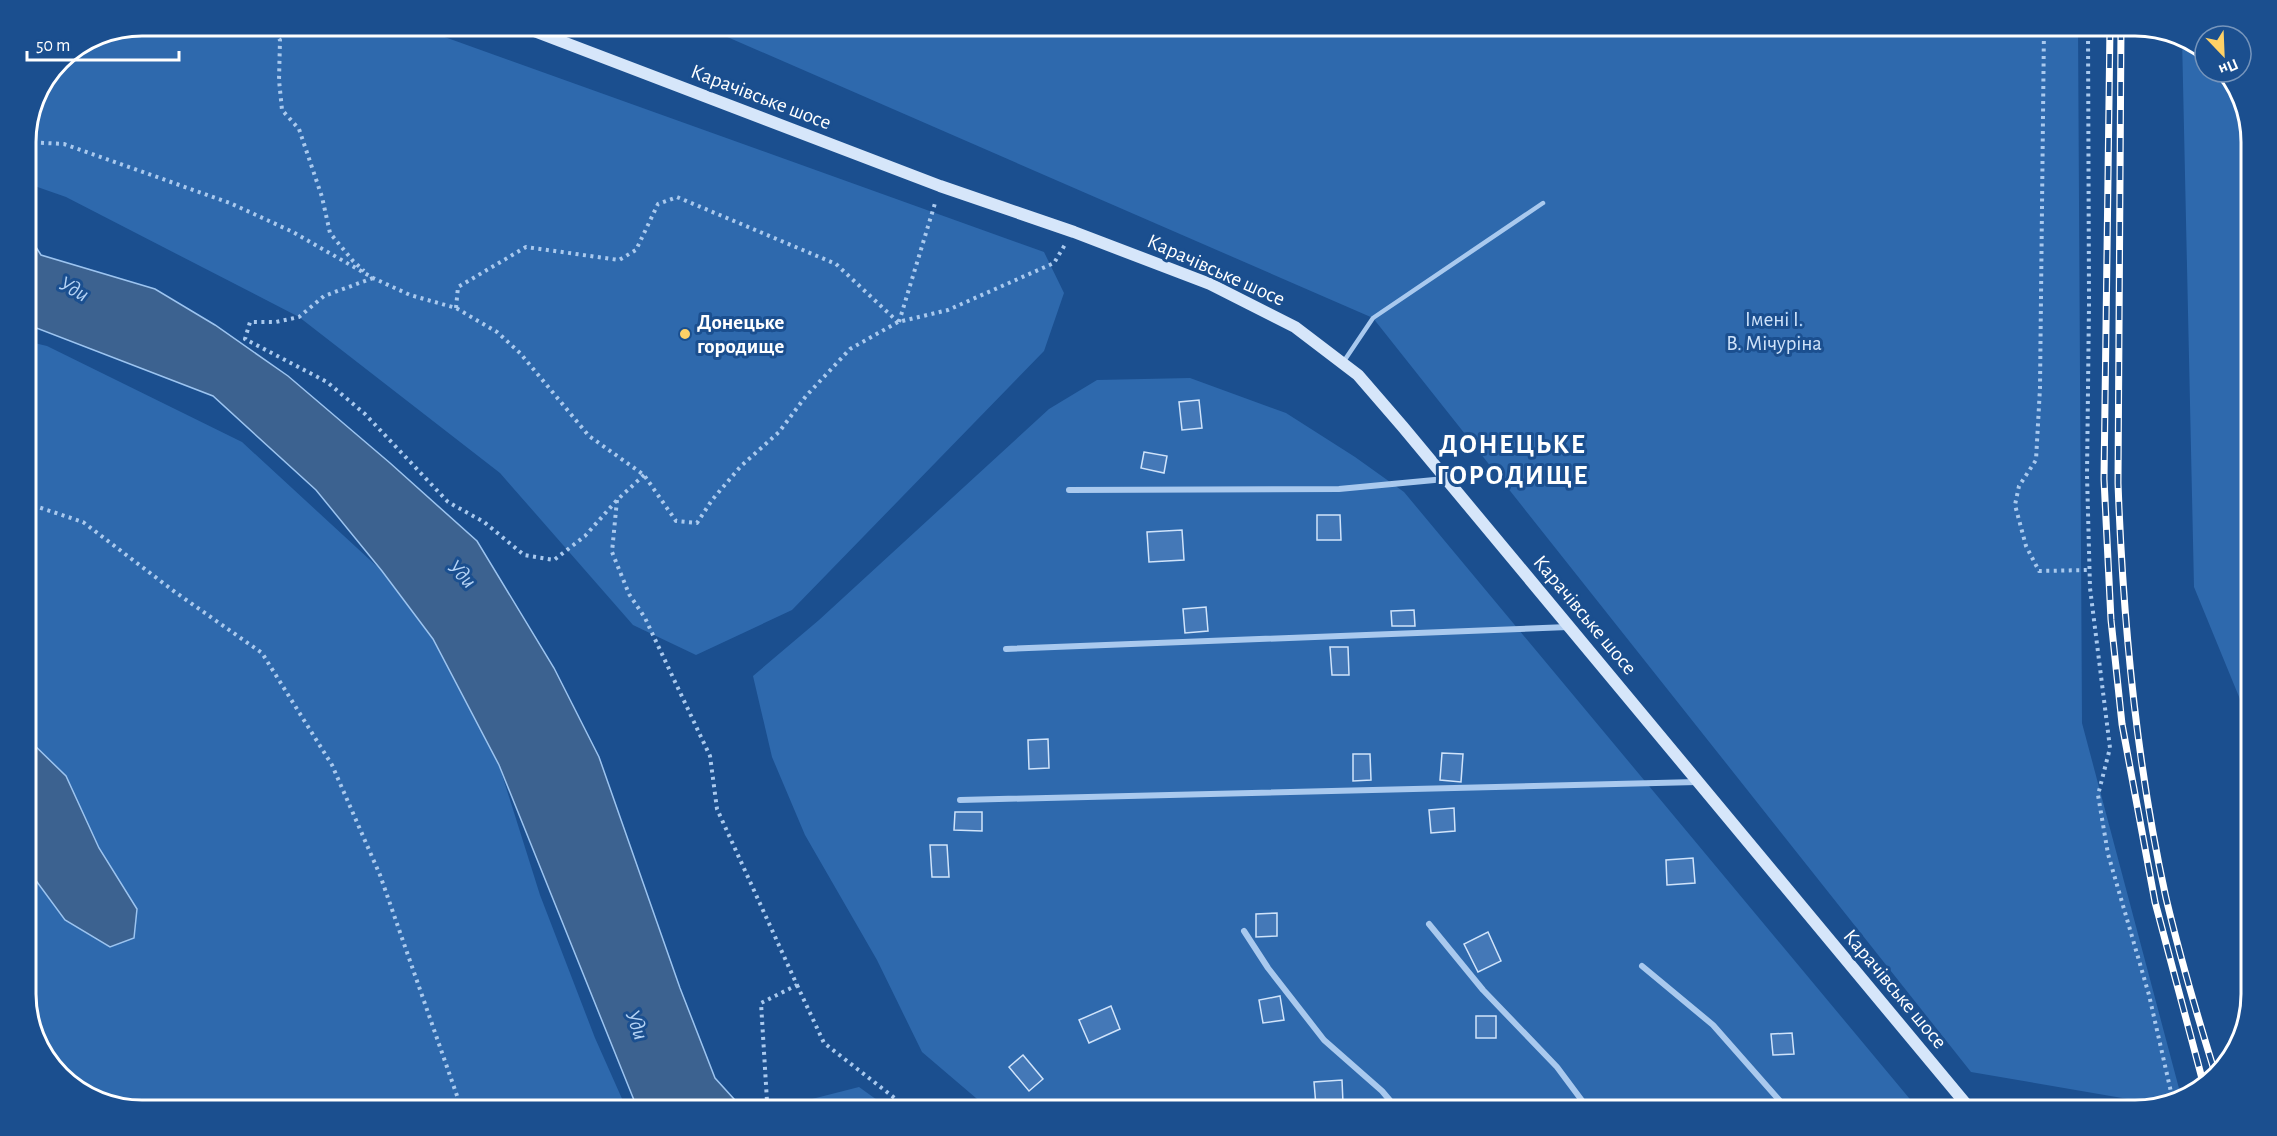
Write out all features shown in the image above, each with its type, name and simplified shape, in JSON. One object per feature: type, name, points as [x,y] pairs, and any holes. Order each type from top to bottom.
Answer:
[{"type":"main road","name":"Карачівське шосе","points":[[546,36],[940,186],[1074,232],[1210,284],[1295,327],[1358,375],[1963,1100]]},
{"type":"street","points":[[1069,490],[1339,489],[1446,479]]},
{"type":"street","points":[[1006,649],[1569,627]]},
{"type":"street","points":[[960,800],[1698,782]]},
{"type":"street","points":[[1429,924],[1482,990],[1557,1067],[1582,1100]]},
{"type":"street","points":[[1244,931],[1268,968],[1324,1040],[1390,1100]]},
{"type":"street","points":[[1642,966],[1713,1025],[1779,1100]]},
{"type":"lane","points":[[1342,363],[1373,318],[1543,203]]},
{"type":"path","points":[[277,36],[280,40],[279,80],[282,110],[299,129],[322,197],[330,233],[353,261],[373,278]]},
{"type":"path","points":[[2044,36],[2040,388],[2036,460],[2019,486],[2016,505],[2026,546],[2039,571],[2089,570]]},
{"type":"path","points":[[2088,36],[2087,475],[2089,570],[2110,748],[2098,795],[2108,854],[2149,995],[2172,1093]]},
{"type":"path","points":[[36,143],[64,144],[230,203],[293,232],[373,278],[410,295],[456,308],[497,332],[520,353],[589,436],[644,475],[676,521],[697,523],[712,500],[741,466],[779,432],[806,396],[850,349],[898,322],[948,310],[1054,263],[1074,232]]},
{"type":"path","points":[[898,322],[940,186]]},
{"type":"path","points":[[456,308],[458,287],[526,247],[619,260],[636,250],[658,204],[677,197],[836,264],[898,322]]},
{"type":"path","points":[[373,278],[324,296],[299,317],[276,322],[250,322],[245,339],[327,382],[365,414],[448,502],[484,522],[524,555],[554,560],[585,536],[617,500],[644,475]]},
{"type":"path","points":[[617,500],[612,552],[628,594],[645,618],[710,756],[717,809],[824,1043],[897,1100]]},
{"type":"path","points":[[36,506],[83,522],[175,592],[262,653],[332,765],[380,875],[459,1100]]},
{"type":"path","points":[[767,1100],[760,1003],[797,985]]},
{"type":"green space","name":"Донецьке городище","points":[[135,36],[442,36],[1044,252],[1064,293],[1044,351],[792,610],[696,655],[633,625],[500,473],[299,317],[66,197],[36,186],[38,122],[47,95],[62,72],[89,50],[102,44]]},
{"type":"green space","name":"Імені І. В. Мічуріна","points":[[725,36],[2078,36],[2082,723],[2179,1090],[2155,1098],[2134,1100],[1971,1072],[1373,318]]},
{"type":"green space","points":[[2182,47],[2193,53],[2193,84],[2224,84],[2235,108],[2241,135],[2241,702],[2194,587]]},
{"type":"green space","points":[[36,343],[47,346],[242,442],[382,571],[433,639],[499,765],[540,895],[595,1038],[623,1100],[142,1100],[115,1096],[95,1089],[72,1074],[62,1064],[47,1041],[36,1001]]},
{"type":"green space","points":[[1190,378],[1286,413],[1355,457],[1404,492],[1911,1100],[978,1100],[922,1052],[877,960],[805,835],[772,757],[753,676],[819,620],[1049,409],[1097,380]]},
{"type":"green space","points":[[859,1087],[877,1100],[808,1100]]},
{"type":"water","name":"Уди","points":[[36,247],[41,255],[155,289],[215,325],[288,376],[477,541],[554,668],[599,757],[680,988],[715,1078],[735,1100],[634,1100],[499,765],[433,639],[382,571],[316,490],[213,396],[36,328]]},
{"type":"water","points":[[36,747],[66,776],[99,848],[137,909],[134,938],[110,947],[65,920],[36,881]]},
{"type":"building","points":[[1199,400],[1202,428],[1182,430],[1179,402]]},
{"type":"building","points":[[1144,452],[1167,456],[1164,473],[1141,468]]},
{"type":"building","points":[[1317,515],[1340,515],[1341,540],[1317,540]]},
{"type":"building","points":[[1182,530],[1184,560],[1149,562],[1147,532]]},
{"type":"building","points":[[1206,607],[1208,631],[1185,633],[1183,609]]},
{"type":"building","points":[[1414,610],[1415,626],[1392,626],[1391,611]]},
{"type":"building","points":[[1330,647],[1348,647],[1349,675],[1332,675]]},
{"type":"building","points":[[1048,739],[1049,768],[1029,769],[1028,740]]},
{"type":"building","points":[[1442,753],[1463,754],[1461,782],[1440,780]]},
{"type":"building","points":[[1353,754],[1370,754],[1371,780],[1353,781]]},
{"type":"building","points":[[1454,808],[1455,831],[1431,833],[1429,810]]},
{"type":"building","points":[[955,812],[982,812],[982,831],[954,830]]},
{"type":"building","points":[[930,845],[947,845],[949,877],[932,877]]},
{"type":"building","points":[[1693,858],[1695,883],[1667,885],[1666,860]]},
{"type":"building","points":[[1277,913],[1277,936],[1256,937],[1256,914]]},
{"type":"building","points":[[1488,932],[1501,961],[1478,972],[1464,944]]},
{"type":"building","points":[[1280,996],[1284,1020],[1263,1023],[1259,1000]]},
{"type":"building","points":[[1111,1006],[1120,1029],[1089,1043],[1079,1020]]},
{"type":"building","points":[[1476,1016],[1496,1016],[1496,1038],[1476,1038]]},
{"type":"building","points":[[1792,1033],[1794,1054],[1773,1055],[1771,1034]]},
{"type":"building","points":[[1023,1055],[1043,1079],[1029,1091],[1009,1067]]},
{"type":"building","points":[[1342,1080],[1343,1100],[1316,1100],[1314,1082]]},
{"type":"railway","points":[[2110,36],[2104,479],[2111,620],[2122,724],[2155,902],[2201,1077]]},
{"type":"railway","points":[[2121,36],[2118,483],[2127,639],[2139,743],[2166,898],[2213,1066]]},
{"type":"place","name":"Донецьке городище","points":[[685,334]]},
{"type":"district","name":"ДОНЕЦЬКЕ ГОРОДИЩЕ","points":[[1513,460]]}]
